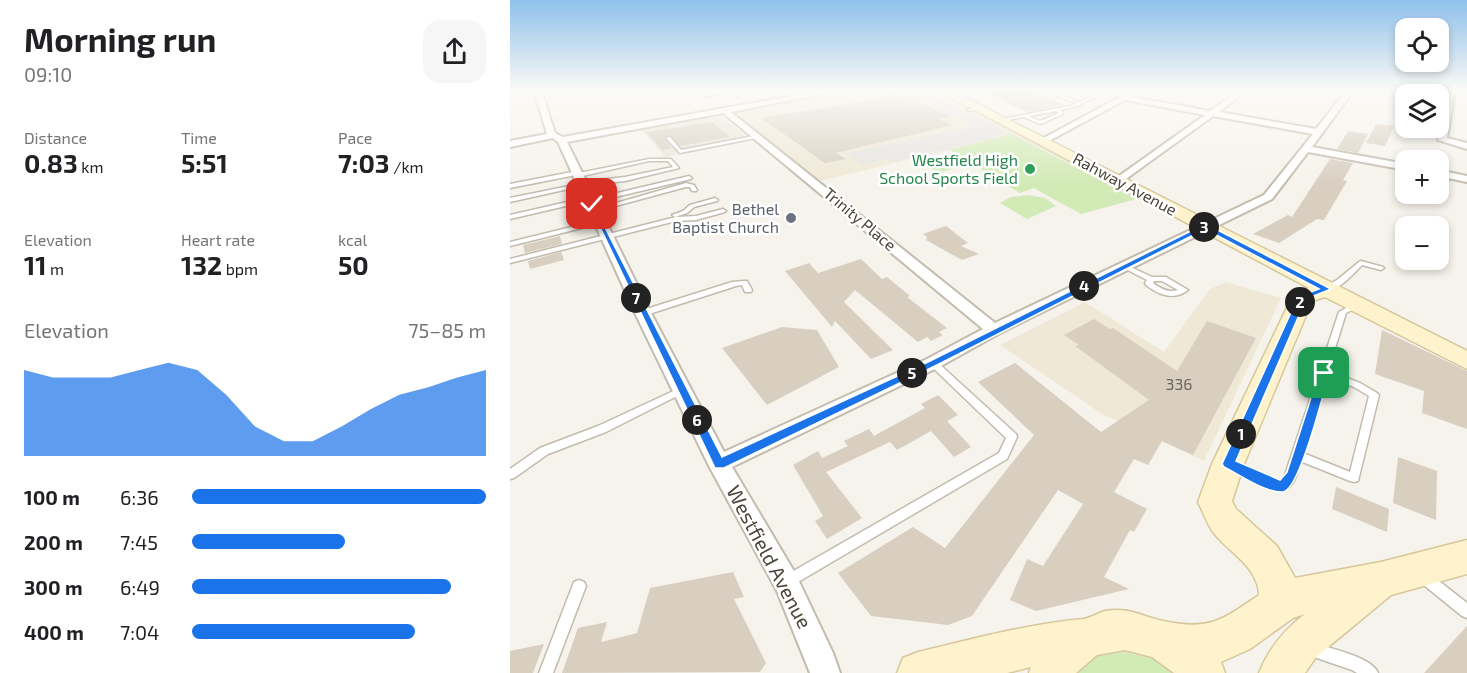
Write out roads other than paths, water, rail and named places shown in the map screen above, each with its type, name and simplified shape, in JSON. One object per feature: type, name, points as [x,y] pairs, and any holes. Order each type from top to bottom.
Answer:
[{"type":"street","name":"Westfield Avenue","points":[[550,121],[719,464],[786,582],[823,663],[825,673]]},
{"type":"street","points":[[510,144],[661,121]]},
{"type":"street","name":"Trinity Place","points":[[739,121],[994,330]]},
{"type":"street","points":[[1044,140],[1079,121]]},
{"type":"street","points":[[1119,181],[1201,121]]},
{"type":"street","points":[[1259,121],[1318,132]]},
{"type":"street","points":[[719,464],[933,363],[994,330],[1268,197],[1326,121]]},
{"type":"street","points":[[1446,121],[1443,140],[1467,146]]},
{"type":"street","name":"Rahway Avenue","points":[[1000,122],[1044,140],[1467,361]]},
{"type":"street","points":[[1305,148],[1395,165]]},
{"type":"street","points":[[1449,175],[1467,179]]},
{"type":"street","points":[[1279,604],[1277,579],[1264,558],[1224,520],[1215,502],[1228,464],[1303,297],[1327,289]]},
{"type":"street","points":[[1164,641],[1202,645],[1220,642],[1236,635],[1279,604],[1321,590],[1399,575],[1466,558]]},
{"type":"street","points":[[1289,659],[1399,575]]},
{"type":"street","points":[[918,673],[1037,645],[1122,630],[1148,634],[1164,641],[1190,658],[1204,673]]},
{"type":"street","points":[[1050,673],[1064,653],[1084,638]]},
{"type":"lane","points":[[668,138],[680,152],[759,136]]},
{"type":"lane","points":[[510,186],[580,179],[625,179],[676,168],[669,160],[649,160],[580,179],[510,200]]},
{"type":"lane","points":[[510,239],[597,215],[689,178]]},
{"type":"lane","points":[[510,261],[597,215],[638,197],[686,185],[692,186],[694,190]]},
{"type":"lane","points":[[510,218],[685,212],[693,206],[715,200]]},
{"type":"lane","points":[[597,215],[676,219],[696,218],[723,211]]},
{"type":"lane","points":[[1327,289],[1340,282],[1361,263],[1381,268]]},
{"type":"lane","points":[[1124,266],[1151,279]]},
{"type":"lane","points":[[643,313],[735,284],[744,283],[748,290]]},
{"type":"lane","points":[[1228,464],[1272,484],[1283,486],[1292,475],[1343,312],[1352,308],[1353,303]]},
{"type":"lane","points":[[786,582],[1003,456],[1012,436],[933,363]]},
{"type":"lane","points":[[1299,456],[1354,478],[1374,395],[1357,385],[1324,373]]},
{"type":"lane","points":[[510,475],[544,452],[602,429],[682,390]]},
{"type":"lane","points":[[1399,575],[1467,611]]},
{"type":"lane","points":[[546,673],[579,586]]},
{"type":"lane","points":[[1289,659],[1337,656],[1371,673]]},
{"type":"place","name":"Westfield High School Sports Field","points":[[1030,169]]},
{"type":"place","name":"Bethel Baptist Church","points":[[791,218]]}]
